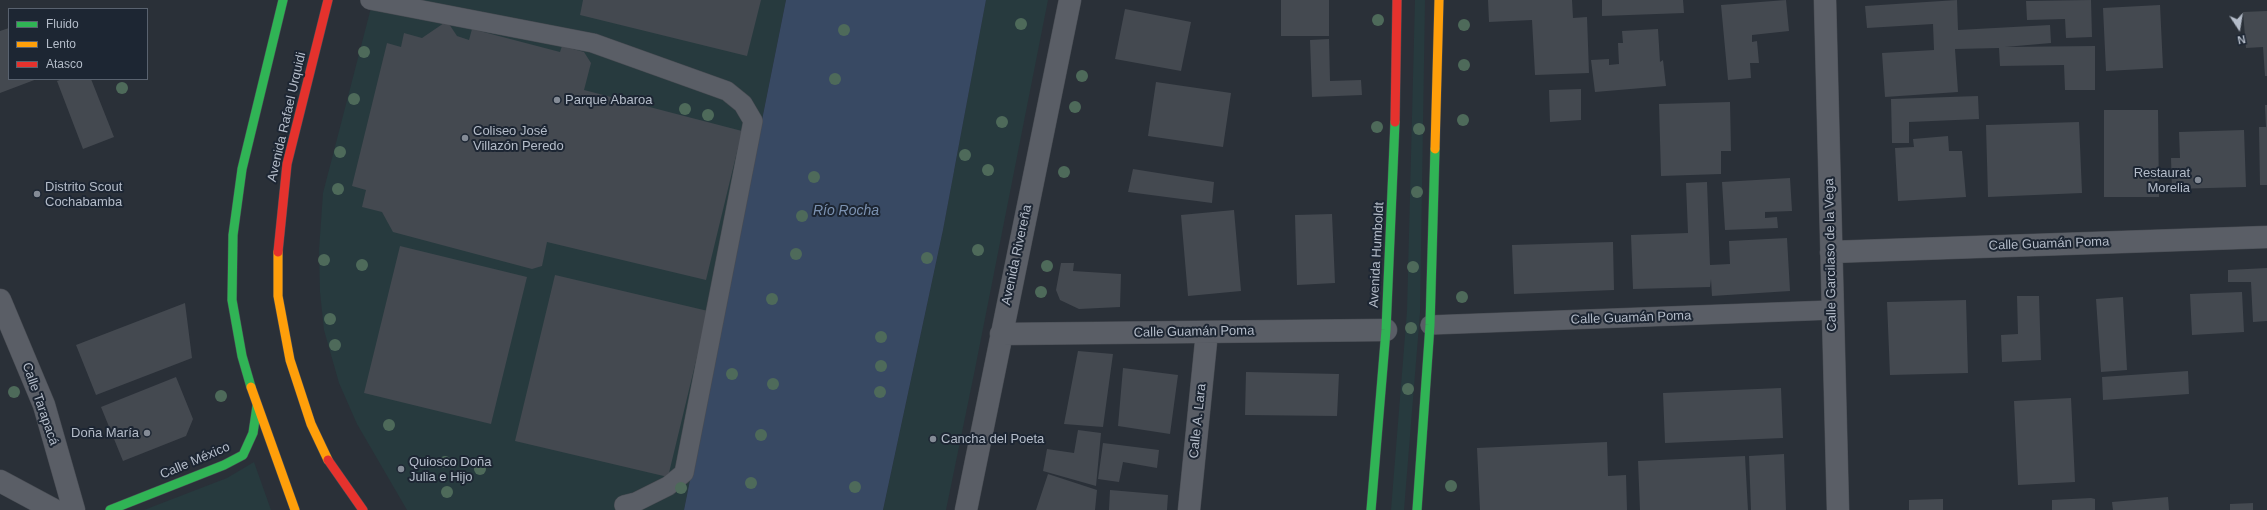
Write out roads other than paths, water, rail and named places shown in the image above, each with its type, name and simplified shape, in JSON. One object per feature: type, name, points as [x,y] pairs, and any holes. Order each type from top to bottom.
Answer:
[{"type":"main road","points":[[283,0],[242,169],[233,235],[232,300],[242,356],[257,406],[295,510]]},
{"type":"main road","name":"Avenida Rafael Urquidi","points":[[328,0],[287,164],[278,246],[278,296],[290,360],[311,424],[324,454],[363,510]]},
{"type":"main road","name":"Avenida Humboldt","points":[[1371,510],[1386,330],[1395,141],[1397,0]]},
{"type":"main road","points":[[1418,510],[1430,325],[1439,0]]},
{"type":"main road","name":"Calle México","points":[[110,510],[224,465],[243,455],[253,433],[257,406]]},
{"type":"main road","points":[[324,454],[337,490]]},
{"type":"street","name":"Avenida Rivereña","points":[[966,510],[1070,0]]},
{"type":"street","name":"Calle Garcilaso de la Vega","points":[[1825,0],[1838,510]]},
{"type":"street","name":"Calle Guamán Poma","points":[[1831,252],[2267,237]]},
{"type":"street","name":"Calle Tarapacá","points":[[0,300],[44,405],[74,510]]},
{"type":"street","name":"Calle Guamán Poma","points":[[1001,334],[1386,330]]},
{"type":"street","name":"Calle A. Lara","points":[[1189,510],[1207,332]]},
{"type":"street","points":[[0,481],[54,510]]},
{"type":"lane","points":[[370,0],[593,42],[727,91],[742,104],[753,121],[684,473],[668,486],[636,502],[624,506]]},
{"type":"lane","name":"Calle Guamán Poma","points":[[1430,325],[1832,310]]},
{"type":"water","name":"Río Rocha","points":[[786,0],[986,0],[943,230],[883,510],[684,510]]},
{"type":"place","name":"Parque Abaroa","points":[[557,100]]},
{"type":"place","name":"Coliseo José Villazón Peredo","points":[[465,138]]},
{"type":"place","name":"Restaurat Morelia","points":[[2198,180]]},
{"type":"place","name":"Distrito Scout Cochabamba","points":[[37,194]]},
{"type":"place","name":"Doña María","points":[[147,433]]},
{"type":"place","name":"Cancha del Poeta","points":[[933,439]]},
{"type":"place","name":"Quiosco Doña Julia e Hijo","points":[[401,469]]}]
